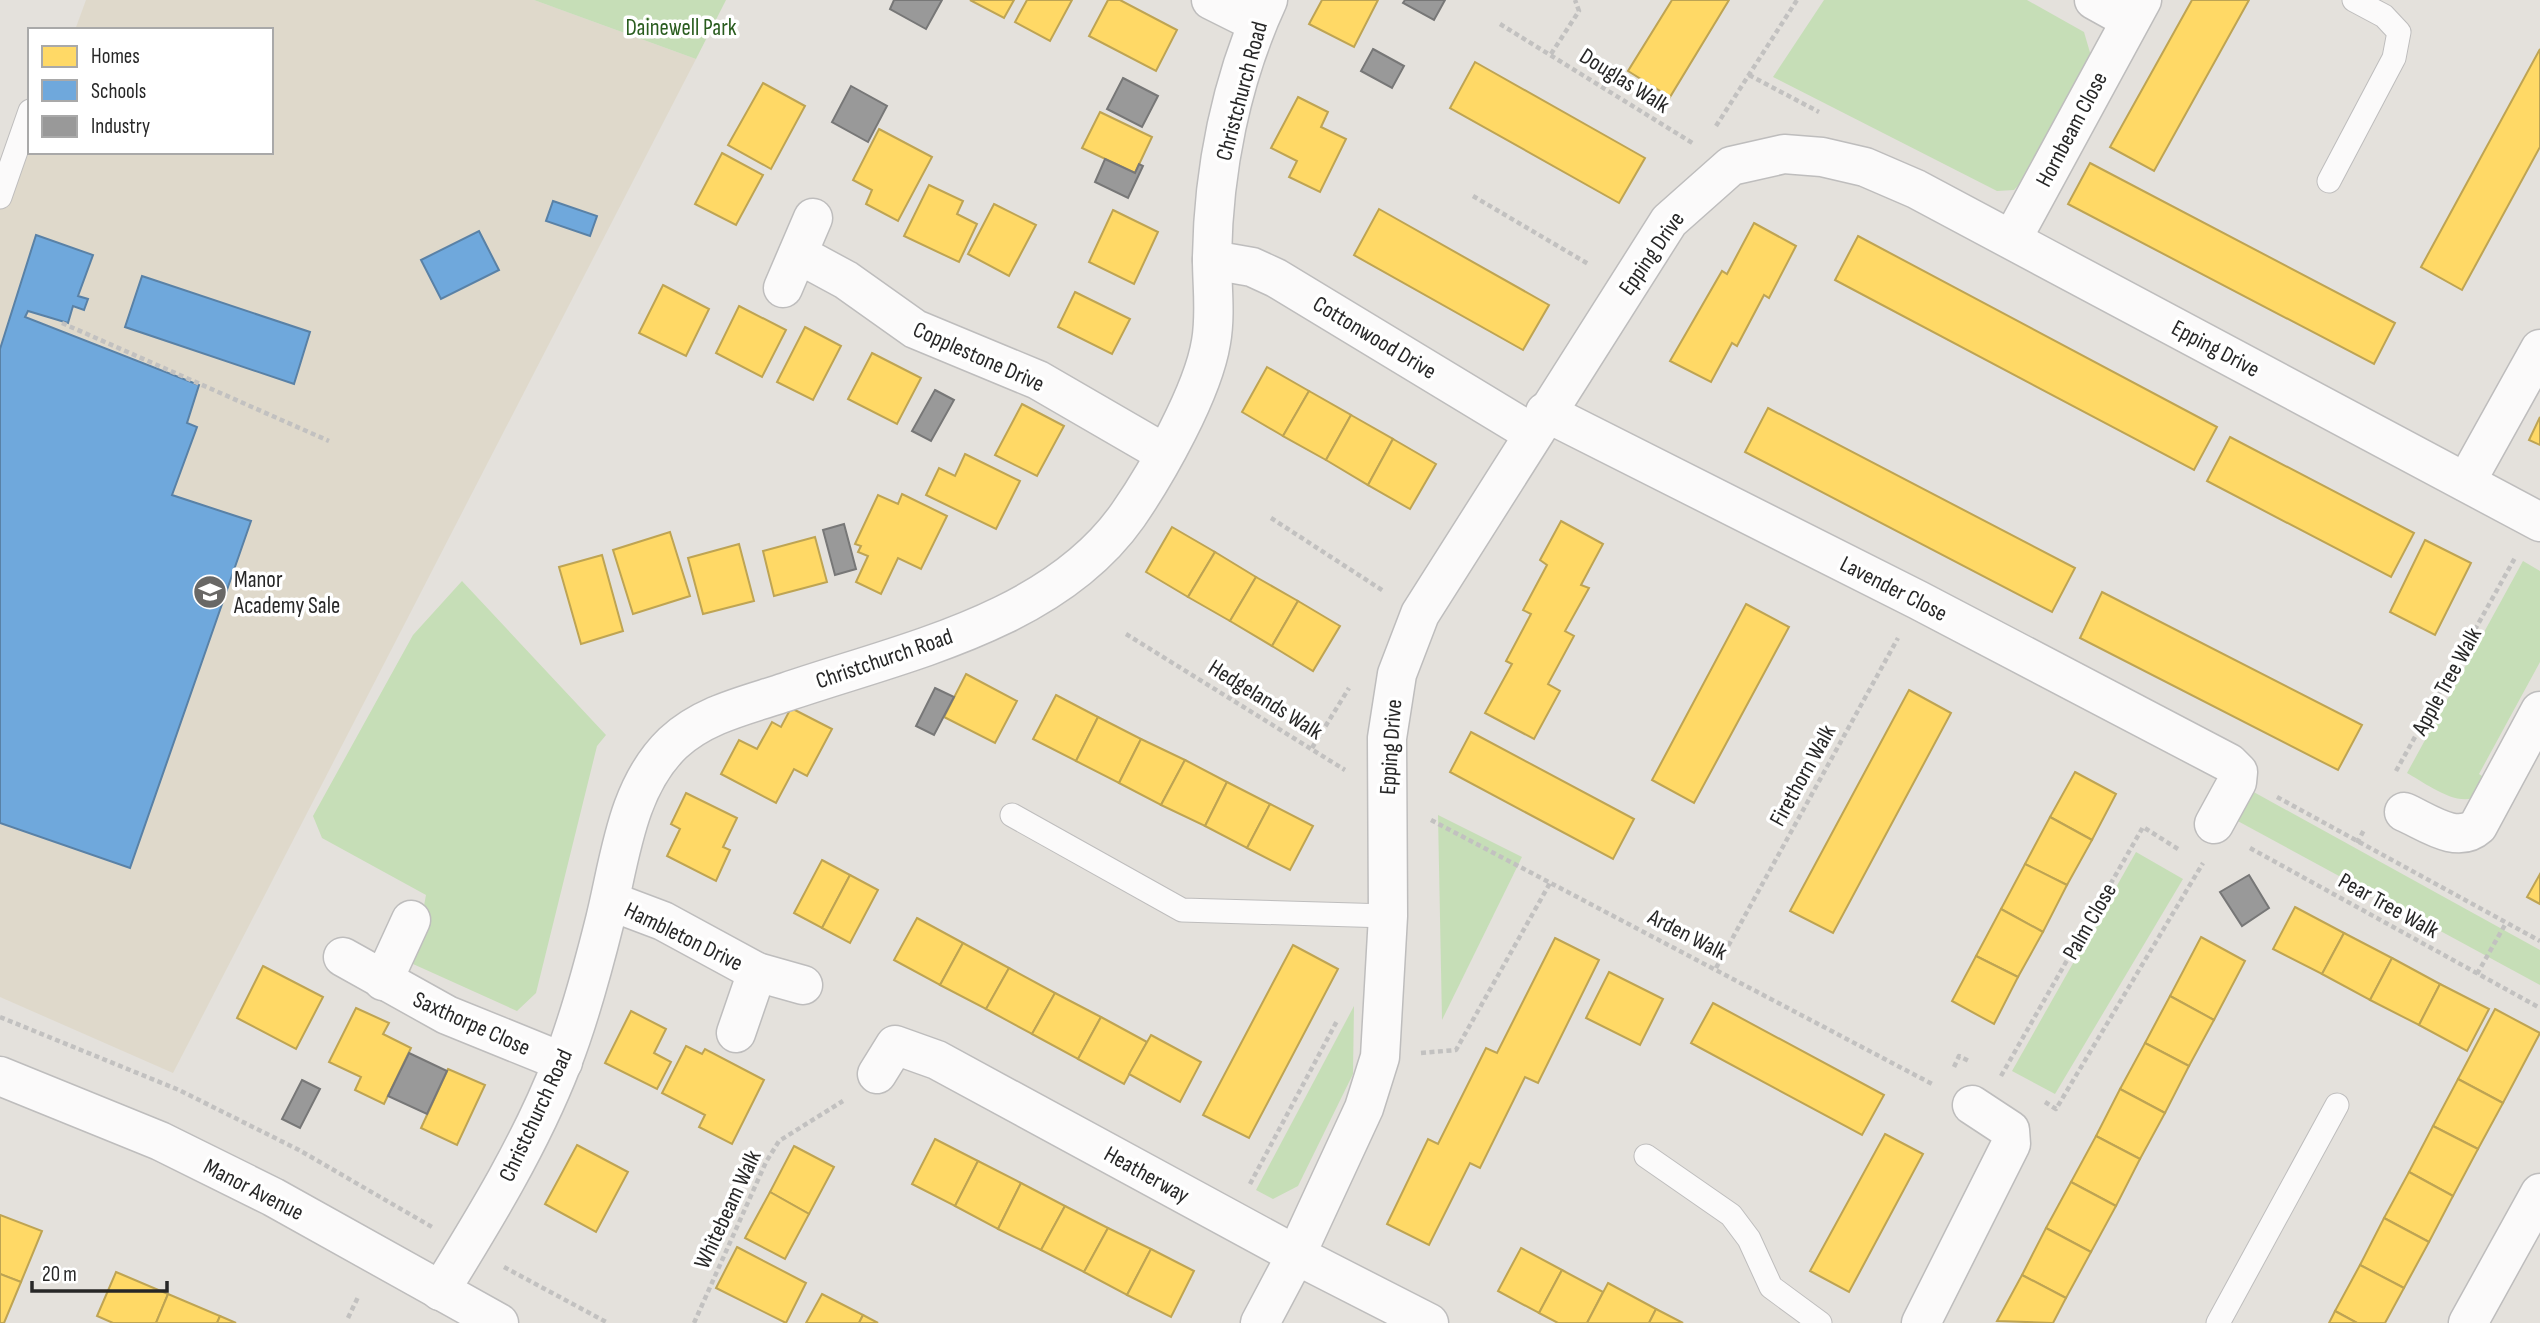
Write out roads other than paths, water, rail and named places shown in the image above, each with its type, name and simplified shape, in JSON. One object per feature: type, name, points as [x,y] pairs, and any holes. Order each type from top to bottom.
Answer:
[{"type":"street","points":[[1210,0],[1262,11]]},
{"type":"street","name":"Hornbeam Close","points":[[2012,239],[2136,10],[2094,0]]},
{"type":"street","name":"Christchurch Road","points":[[440,1291],[530,1135],[562,1062],[588,988],[624,834],[637,798],[653,769],[680,737],[717,715],[944,638],[1017,608],[1061,580],[1103,545],[1128,514],[1164,453],[1194,394],[1210,346],[1214,309],[1212,260],[1218,176],[1225,130],[1262,11]]},
{"type":"street","name":"Epping Drive","points":[[1260,1323],[1296,1255],[1364,1108],[1380,1057],[1386,989],[1388,916],[1385,796],[1387,738],[1397,674],[1420,614],[1538,423],[1669,221],[1716,157],[1784,154],[1822,157],[1865,167],[2012,239],[2538,521]]},
{"type":"street","points":[[783,288],[813,218]]},
{"type":"street","name":"Copplestone Drive","points":[[798,254],[846,280],[915,329],[1038,380],[1164,453]]},
{"type":"street","name":"Cottonwood Drive","points":[[1212,260],[1252,267],[1276,278],[1538,423]]},
{"type":"street","points":[[2466,482],[2540,349]]},
{"type":"street","name":"Lavender Close","points":[[1538,423],[1918,600],[2229,763],[2238,772],[2236,782],[2211,839]]},
{"type":"street","points":[[2386,817],[2458,836],[2470,834],[2478,826],[2540,711]]},
{"type":"street","name":"Hambleton Drive","points":[[610,901],[663,921],[757,972],[803,985]]},
{"type":"street","points":[[383,981],[411,920]]},
{"type":"street","name":"Saxthorpe Close","points":[[343,957],[460,1021],[562,1062]]},
{"type":"street","name":"Hambleton Drive","points":[[736,1033],[757,972]]},
{"type":"street","name":"Heatherway","points":[[877,1074],[895,1045],[937,1060],[1296,1255],[1429,1323]]},
{"type":"street","name":"Manor Avenue","points":[[0,1076],[160,1141],[273,1197],[499,1323]]},
{"type":"street","points":[[1921,1323],[2011,1144],[2010,1130],[1957,1097]]},
{"type":"street","points":[[2468,1323],[2540,1193]]},
{"type":"lane","points":[[2329,181],[2394,58],[2399,32],[2384,16],[2354,0]]},
{"type":"lane","points":[[0,197],[28,117]]},
{"type":"lane","points":[[1012,815],[1182,910],[1388,916]]},
{"type":"lane","points":[[2218,1323],[2337,1105]]},
{"type":"lane","points":[[1646,1156],[1731,1215],[1749,1239],[1771,1286],[1820,1323]]},
{"type":"place","name":"Manor Academy Sale","points":[[210,592]]},
{"type":"park label","name":"Dainewell Park","points":[[681,27]]}]
